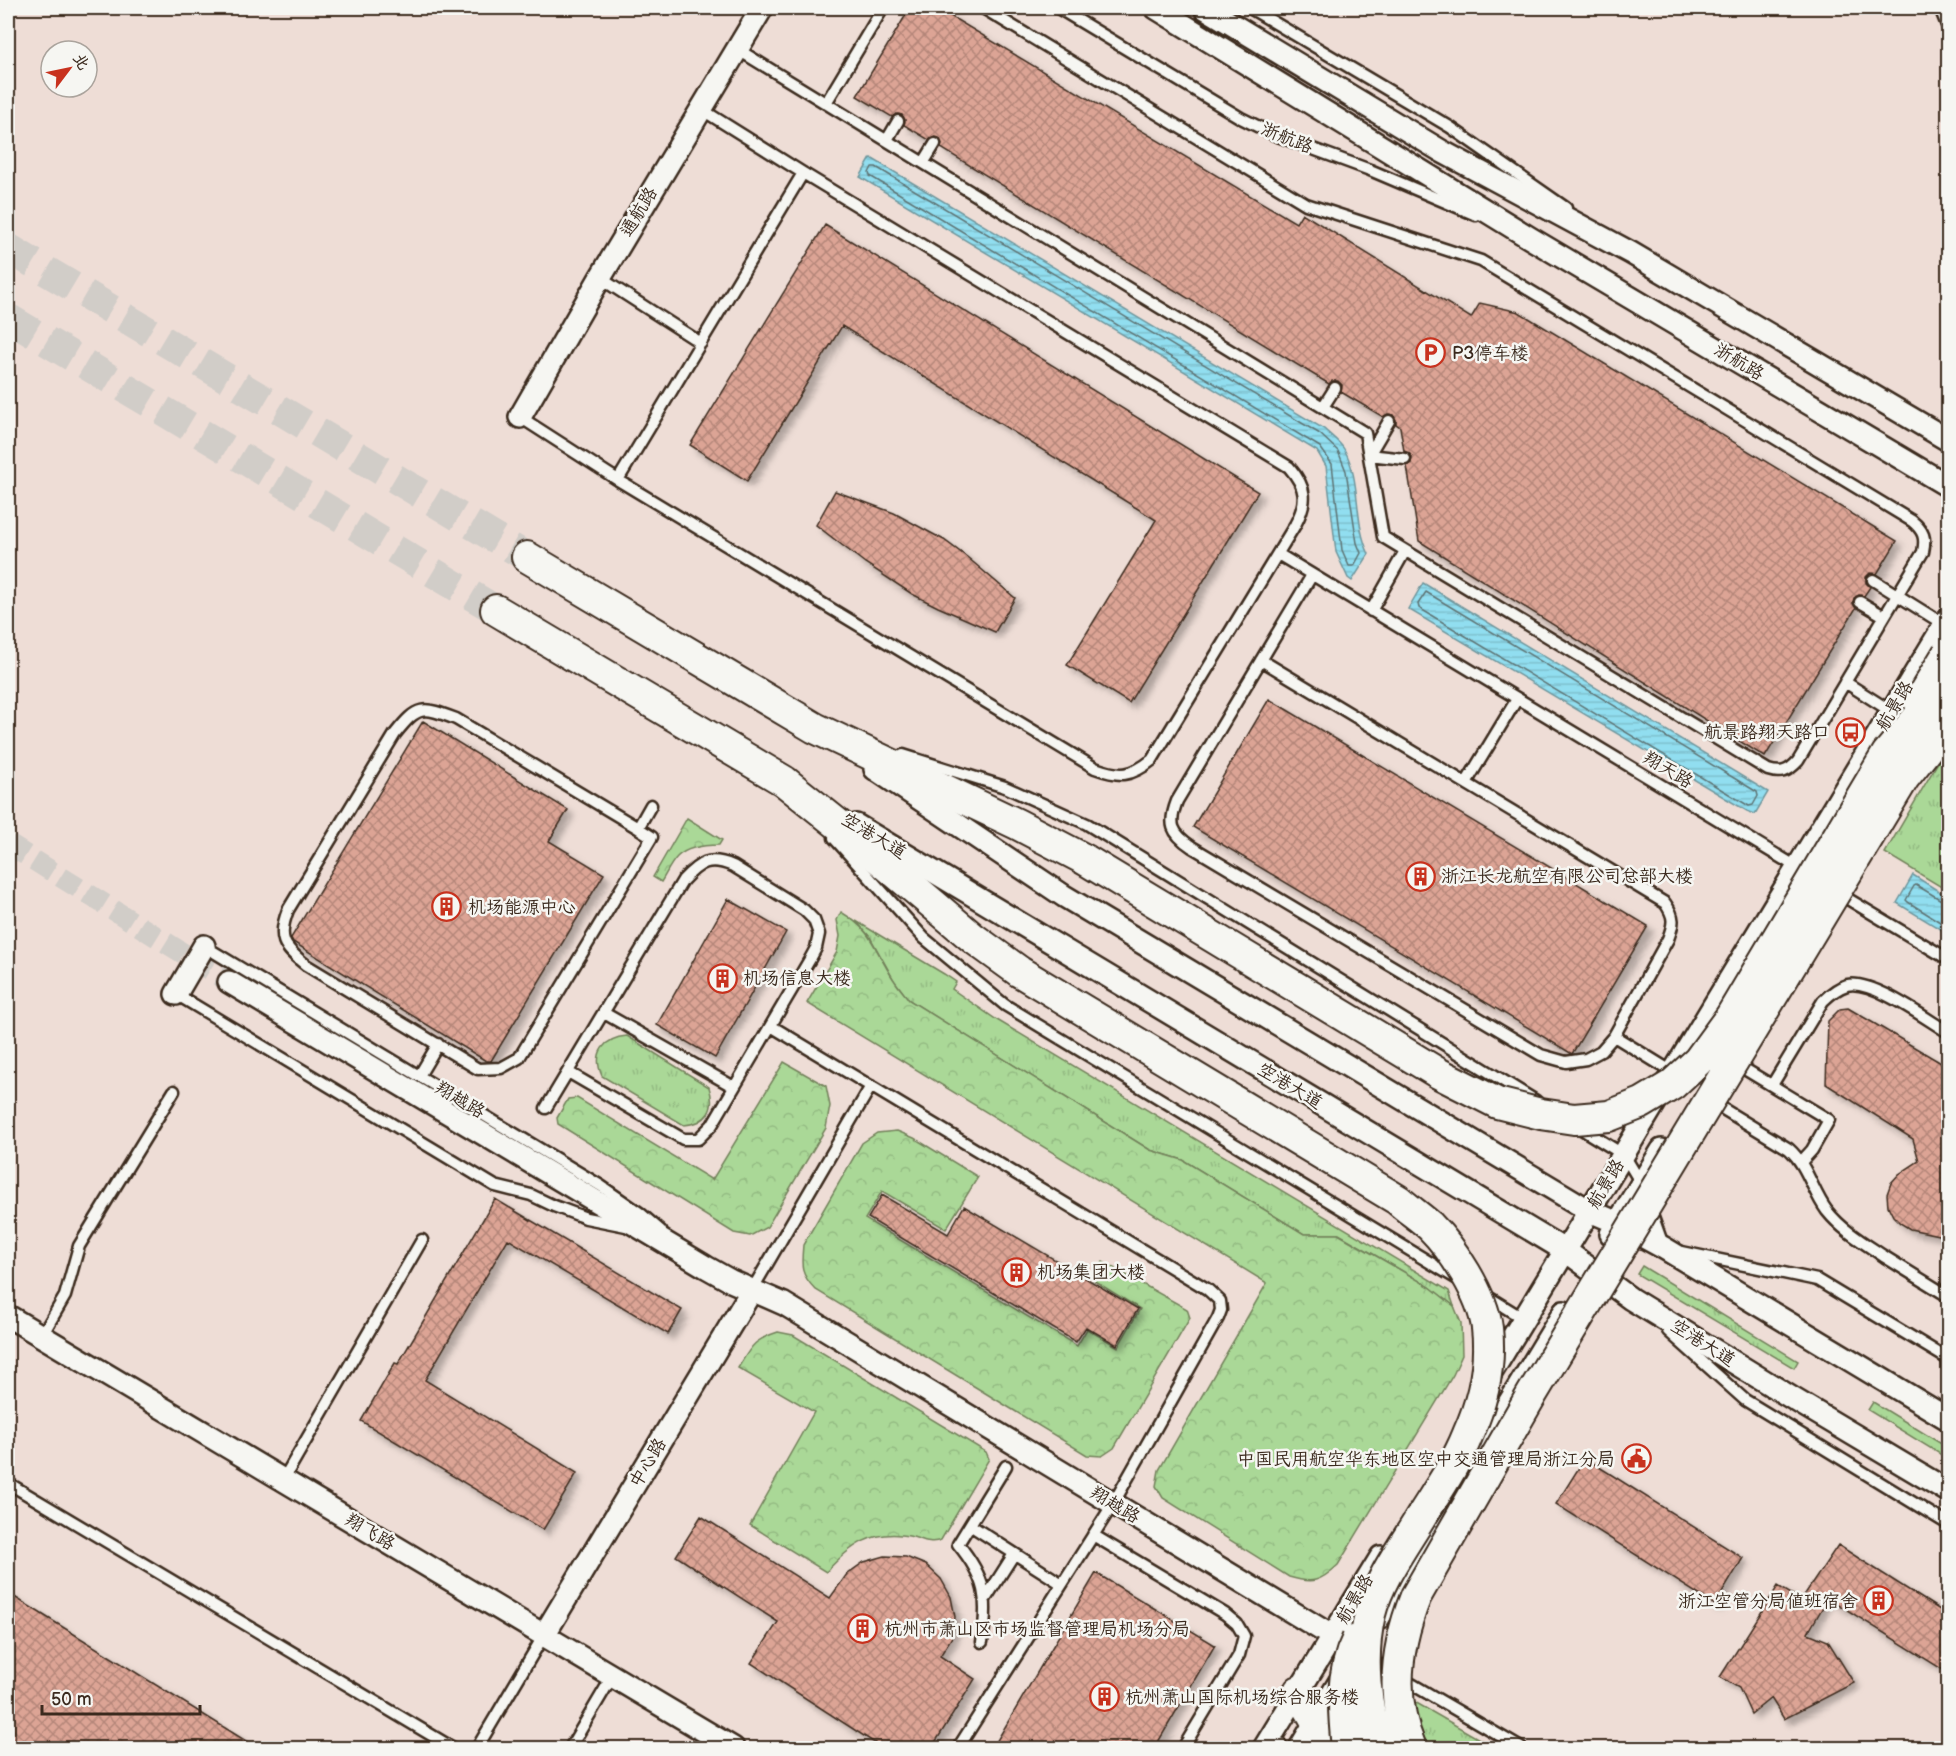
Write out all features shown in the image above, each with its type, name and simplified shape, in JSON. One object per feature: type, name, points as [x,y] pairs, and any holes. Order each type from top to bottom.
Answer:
[{"type":"main road","points":[[527,557],[815,728],[1017,824],[1084,859],[1438,1072],[1497,1103],[1541,1114],[1574,1119],[1609,1116],[1642,1103],[1672,1085],[1698,1061],[1731,1016],[1887,754],[1946,635]]},
{"type":"main road","name":"空港大道","points":[[496,610],[784,782],[844,829],[973,938],[1020,972],[1398,1200],[1430,1226],[1457,1259],[1476,1294],[1486,1326],[1488,1362],[1480,1402],[1468,1434],[1455,1461],[1382,1583],[1370,1613]]},
{"type":"main road","points":[[1887,754],[1948,686]]},
{"type":"main road","points":[[1409,1749],[1401,1713],[1398,1658],[1404,1624],[1416,1596],[1532,1394],[1904,778],[1948,725]]},
{"type":"main road","points":[[1347,1749],[1344,1686],[1349,1656],[1370,1613]]},
{"type":"main road","points":[[1370,1613],[1365,1643],[1366,1690],[1379,1749]]},
{"type":"main road","points":[[1358,1652],[1372,1693],[1409,1749]]},
{"type":"main road","points":[[1299,1691],[1332,1749]]},
{"type":"street","name":"通航路","points":[[520,417],[600,278],[762,8]]},
{"type":"street","name":"浙航路","points":[[1156,8],[1530,238],[1948,486]]},
{"type":"street","points":[[1205,8],[1443,152],[1631,252],[1948,440]]},
{"type":"street","name":"航景路","points":[[1274,1744],[1299,1691],[1524,1319],[1892,712],[1946,635]]},
{"type":"street","name":"航景路","points":[[1300,1749],[1948,678]]},
{"type":"street","points":[[815,728],[1064,896],[1590,1211],[1664,1248],[1948,1419]]},
{"type":"street","name":"空港大道","points":[[784,782],[1566,1251],[1632,1299],[1948,1491]]},
{"type":"street","points":[[176,994],[204,946]]},
{"type":"street","name":"翔越路","points":[[229,982],[642,1230],[730,1281],[784,1304],[1358,1652]]},
{"type":"street","name":"中心路","points":[[543,1635],[752,1290]]},
{"type":"street","name":"翔飞路","points":[[8,1316],[733,1749]]},
{"type":"lane","points":[[826,103],[883,8]]},
{"type":"lane","points":[[737,48],[1365,433],[1383,537],[1768,770],[1779,773],[1790,770],[1798,761],[1923,552],[1926,540],[1921,529],[1912,521],[1481,261],[1306,204],[983,8]]},
{"type":"lane","name":"浙航路","points":[[1058,8],[1241,118],[1275,135],[1370,170],[1530,238]]},
{"type":"lane","points":[[1250,8],[1450,128],[1631,252]]},
{"type":"lane","points":[[1940,8],[1948,28]]},
{"type":"lane","points":[[520,417],[618,480],[1095,768],[1114,775],[1128,774],[1141,769],[1152,760],[1278,554],[1302,512],[1304,496],[1300,480],[1289,467],[701,109]]},
{"type":"lane","points":[[887,140],[898,121]]},
{"type":"lane","points":[[924,162],[935,144]]},
{"type":"lane","points":[[618,480],[803,173]]},
{"type":"lane","points":[[600,278],[701,343]]},
{"type":"lane","points":[[1323,407],[1335,388]]},
{"type":"lane","points":[[1369,455],[1389,421]]},
{"type":"lane","points":[[1369,455],[1405,459]]},
{"type":"lane","points":[[1371,610],[1406,551]]},
{"type":"lane","name":"翔天路","points":[[1278,554],[1948,959]]},
{"type":"lane","points":[[1261,660],[1665,903],[1672,914],[1673,926],[1668,939],[1614,1036],[1601,1051],[1586,1059],[1566,1062],[1541,1055],[1180,838],[1172,827],[1172,814],[1177,801],[1261,660],[1312,575]]},
{"type":"lane","points":[[1874,580],[1897,595],[1946,635]]},
{"type":"lane","points":[[1860,602],[1884,616]]},
{"type":"lane","points":[[1845,682],[1892,712]]},
{"type":"lane","points":[[1467,783],[1517,699]]},
{"type":"lane","points":[[422,710],[434,710],[456,719],[638,828],[652,837],[519,1058],[501,1068],[478,1069],[306,964],[293,955],[283,941],[281,927],[288,910],[395,734],[410,716],[422,710]]},
{"type":"lane","points":[[815,728],[1005,787],[1087,824],[1624,1155],[1641,1184],[1664,1248],[1817,1280],[1948,1359]]},
{"type":"lane","points":[[784,782],[924,938],[1005,1005],[1524,1319]]},
{"type":"lane","points":[[638,828],[651,805]]},
{"type":"lane","points":[[546,1108],[683,880],[694,868],[707,861],[721,861],[733,866],[804,910],[813,920],[819,934],[816,948],[708,1131],[698,1139],[683,1139],[568,1072]]},
{"type":"lane","name":"翔越路","points":[[204,946],[601,1186],[640,1213],[706,1267]]},
{"type":"lane","points":[[1772,1085],[1823,1001],[1833,991],[1847,985],[1858,984],[1875,988],[1948,1032]]},
{"type":"lane","name":"翔越路","points":[[176,994],[495,1186],[531,1195],[586,1218],[642,1230]]},
{"type":"lane","points":[[604,1013],[734,1088]]},
{"type":"lane","points":[[771,1026],[1208,1289],[1220,1301],[1221,1310],[1218,1318],[1113,1504],[958,1749]]},
{"type":"lane","points":[[1614,1036],[1674,1073]]},
{"type":"lane","points":[[419,1076],[438,1044]]},
{"type":"lane","points":[[1720,1053],[1829,1120],[1812,1150],[1802,1162]]},
{"type":"lane","points":[[752,1290],[871,1086]]},
{"type":"lane","points":[[41,1336],[65,1296],[79,1246],[174,1091]]},
{"type":"lane","points":[[1697,1092],[1789,1149],[1802,1162],[1816,1195],[1844,1229],[1948,1296]]},
{"type":"lane","points":[[283,1480],[422,1240]]},
{"type":"lane","points":[[1632,1299],[1745,1400],[1948,1524]]},
{"type":"lane","points":[[982,1642],[986,1598],[980,1577],[971,1559],[958,1544],[1005,1466]]},
{"type":"lane","points":[[8,1483],[453,1749]]},
{"type":"lane","points":[[970,1525],[1062,1584]]},
{"type":"lane","points":[[1093,1535],[1225,1614],[1237,1624],[1244,1636],[1239,1655],[1183,1749]]},
{"type":"lane","points":[[986,1598],[1014,1554]]},
{"type":"lane","points":[[477,1749],[543,1635]]},
{"type":"lane","name":"翔越路","points":[[1358,1652],[1521,1749]]},
{"type":"lane","points":[[570,1749],[612,1677]]},
{"type":"shaded area","points":[[8,8],[1948,8],[1948,1748],[8,1748]]},
{"type":"green space","points":[[1948,745],[1948,891],[1885,853]]},
{"type":"green space","points":[[687,818],[722,840],[719,845],[697,847],[681,853],[661,882],[653,877]]},
{"type":"green space","points":[[841,912],[861,927],[873,943],[887,970],[909,1000],[1150,1150],[1183,1160],[1304,1234],[1338,1234],[1430,1287],[1454,1306],[1461,1323],[1462,1355],[1453,1375],[1338,1565],[1326,1575],[1310,1581],[1289,1577],[1163,1498],[1156,1486],[1159,1470],[1267,1283],[807,1003],[837,952],[840,936],[837,920]]},
{"type":"green space","points":[[856,921],[956,982],[952,989],[997,1020],[1449,1291],[1454,1306],[1430,1287],[1339,1234],[1304,1234],[1183,1160],[1150,1150],[909,1000],[894,980],[870,937]]},
{"type":"green space","points":[[627,1036],[709,1087],[711,1102],[708,1114],[704,1118],[684,1125],[602,1076],[598,1060],[602,1048],[612,1040]]},
{"type":"green space","points":[[784,1062],[826,1086],[830,1106],[826,1128],[767,1227],[750,1236],[734,1233],[558,1124],[557,1118],[568,1099],[577,1098],[712,1180]]},
{"type":"green space","points":[[897,1131],[914,1138],[978,1177],[946,1229],[882,1191],[865,1219],[1077,1346],[1087,1329],[1118,1347],[1140,1309],[1093,1280],[1103,1262],[1187,1309],[1190,1318],[1114,1448],[1102,1456],[1087,1455],[816,1290],[804,1275],[803,1245],[862,1143],[877,1133]]},
{"type":"green space","points":[[1642,1266],[1798,1361],[1794,1368],[1637,1274]]},
{"type":"green space","points":[[778,1332],[793,1335],[986,1452],[989,1459],[941,1540],[929,1541],[896,1534],[873,1537],[853,1547],[826,1572],[750,1525],[814,1412],[738,1368],[758,1341]]},
{"type":"green space","points":[[1873,1402],[1948,1448],[1948,1459],[1868,1410]]},
{"type":"green space","points":[[1413,1701],[1495,1748],[1429,1748],[1420,1729]]},
{"type":"water","points":[[871,158],[1324,429],[1342,446],[1350,461],[1361,529],[1369,554],[1352,581],[1348,578],[1336,552],[1326,466],[1317,451],[860,177]]},
{"type":"water","points":[[1423,583],[1768,792],[1755,814],[1408,609]]},
{"type":"water","points":[[1913,875],[1948,897],[1948,934],[1897,903]]},
{"type":"building","name":"P3停车楼","points":[[910,8],[937,8],[1296,223],[1302,213],[1471,318],[1480,303],[1519,312],[1897,541],[1877,574],[1870,573],[1866,577],[1866,583],[1870,587],[1864,596],[1859,595],[1854,598],[1853,603],[1856,608],[1765,757],[1419,541],[1407,466],[1411,463],[1412,457],[1404,451],[1400,427],[1396,424],[1393,415],[1388,414],[1383,417],[1341,392],[1342,385],[1338,381],[1332,381],[1329,384],[941,148],[939,138],[929,140],[904,125],[905,120],[902,115],[897,114],[892,117],[857,96]]},
{"type":"building","points":[[825,225],[1258,492],[1129,703],[1067,665],[1156,520],[842,326],[747,481],[690,445]]},
{"type":"building","points":[[835,491],[894,513],[944,540],[1015,598],[995,632],[912,594],[865,563],[816,525]]},
{"type":"building","name":"浙江长龙航空有限公司总部大楼","points":[[1269,699],[1648,926],[1572,1054],[1193,827]]},
{"type":"building","name":"机场能源中心","points":[[423,721],[568,810],[549,841],[604,874],[491,1061],[486,1061],[293,942],[291,938]]},
{"type":"building","name":"机场信息大楼","points":[[728,899],[786,932],[715,1058],[657,1025]]},
{"type":"building","points":[[1848,1008],[1948,1067],[1948,1237],[1910,1229],[1893,1216],[1888,1206],[1887,1194],[1891,1183],[1899,1174],[1919,1161],[1913,1139],[1826,1084],[1828,1021],[1840,1009]]},
{"type":"building","name":"机场集团大楼","points":[[882,1195],[948,1234],[964,1206],[1138,1309],[1117,1345],[1086,1327],[1076,1342],[868,1218]]},
{"type":"building","points":[[495,1199],[682,1310],[668,1334],[508,1239],[425,1380],[577,1473],[543,1530],[361,1421],[395,1363],[398,1364]]},
{"type":"building","points":[[1585,1458],[1743,1558],[1715,1605],[1556,1504]]},
{"type":"building","name":"杭州市萧山区市场监督管理局机场分局","points":[[701,1516],[830,1598],[847,1574],[864,1562],[885,1556],[906,1557],[926,1565],[941,1579],[951,1597],[955,1617],[952,1637],[940,1656],[975,1679],[931,1749],[884,1749],[751,1663],[778,1622],[676,1556]]},
{"type":"building","points":[[1838,1545],[1948,1615],[1948,1673],[1828,1598],[1808,1633],[1828,1641],[1854,1683],[1784,1719],[1771,1698],[1751,1714],[1739,1688],[1720,1677],[1778,1586],[1801,1600]]},
{"type":"building","name":"杭州萧山国际机场综合服务楼","points":[[1096,1573],[1215,1645],[1154,1749],[992,1749]]},
{"type":"building","points":[[8,1593],[259,1749],[8,1749]]},
{"type":"tunnel","points":[[8,248],[527,557]]},
{"type":"tunnel","points":[[8,318],[496,610]]},
{"type":"tunnel","points":[[8,844],[229,982]]},
{"type":"place","name":"P3停车楼","points":[[1431,353]]},
{"type":"place","name":"航景路翔天路口","points":[[1851,732]]},
{"type":"place","name":"浙江长龙航空有限公司总部大楼","points":[[1420,876]]},
{"type":"place","name":"机场能源中心","points":[[447,907]]},
{"type":"place","name":"机场信息大楼","points":[[722,978]]},
{"type":"place","name":"机场集团大楼","points":[[1016,1272]]},
{"type":"place","name":"中国民用航空华东地区空中交通管理局浙江分局","points":[[1636,1459]]},
{"type":"place","name":"浙江空管分局值班宿舍","points":[[1879,1601]]},
{"type":"place","name":"杭州市萧山区市场监督管理局机场分局","points":[[863,1629]]},
{"type":"place","name":"杭州萧山国际机场综合服务楼","points":[[1104,1697]]}]
